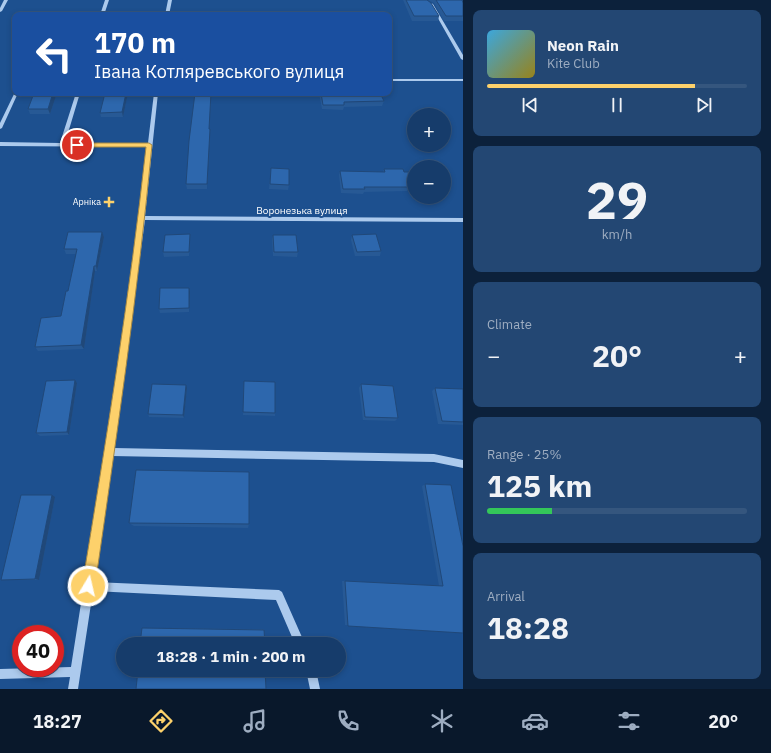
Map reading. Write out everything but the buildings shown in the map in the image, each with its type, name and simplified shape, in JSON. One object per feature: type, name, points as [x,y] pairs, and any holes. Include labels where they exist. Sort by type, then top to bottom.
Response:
[{"type":"street","points":[[0,11],[6,0]]},
{"type":"street","points":[[103,12],[107,0]]},
{"type":"street","points":[[168,12],[170,0]]},
{"type":"street","points":[[422,0],[432,5],[463,59]]},
{"type":"street","points":[[392,80],[463,80]]},
{"type":"street","points":[[0,128],[15,96]]},
{"type":"street","points":[[62,144],[77,96]]},
{"type":"street","points":[[73,689],[110,452],[142,218],[156,96]]},
{"type":"street","points":[[0,144],[149,145]]},
{"type":"street","name":"Воронезька вулиця","points":[[142,218],[463,220]]},
{"type":"street","points":[[110,452],[434,458],[463,464]]},
{"type":"street","points":[[88,586],[278,595],[297,637]]},
{"type":"street","points":[[0,674],[75,672]]},
{"type":"street","points":[[312,677],[315,689]]},
{"type":"place","name":"Арніка","points":[[109,202]]},
{"type":"route","points":[[77,145],[149,145],[142,218],[110,452],[88,586]]}]
